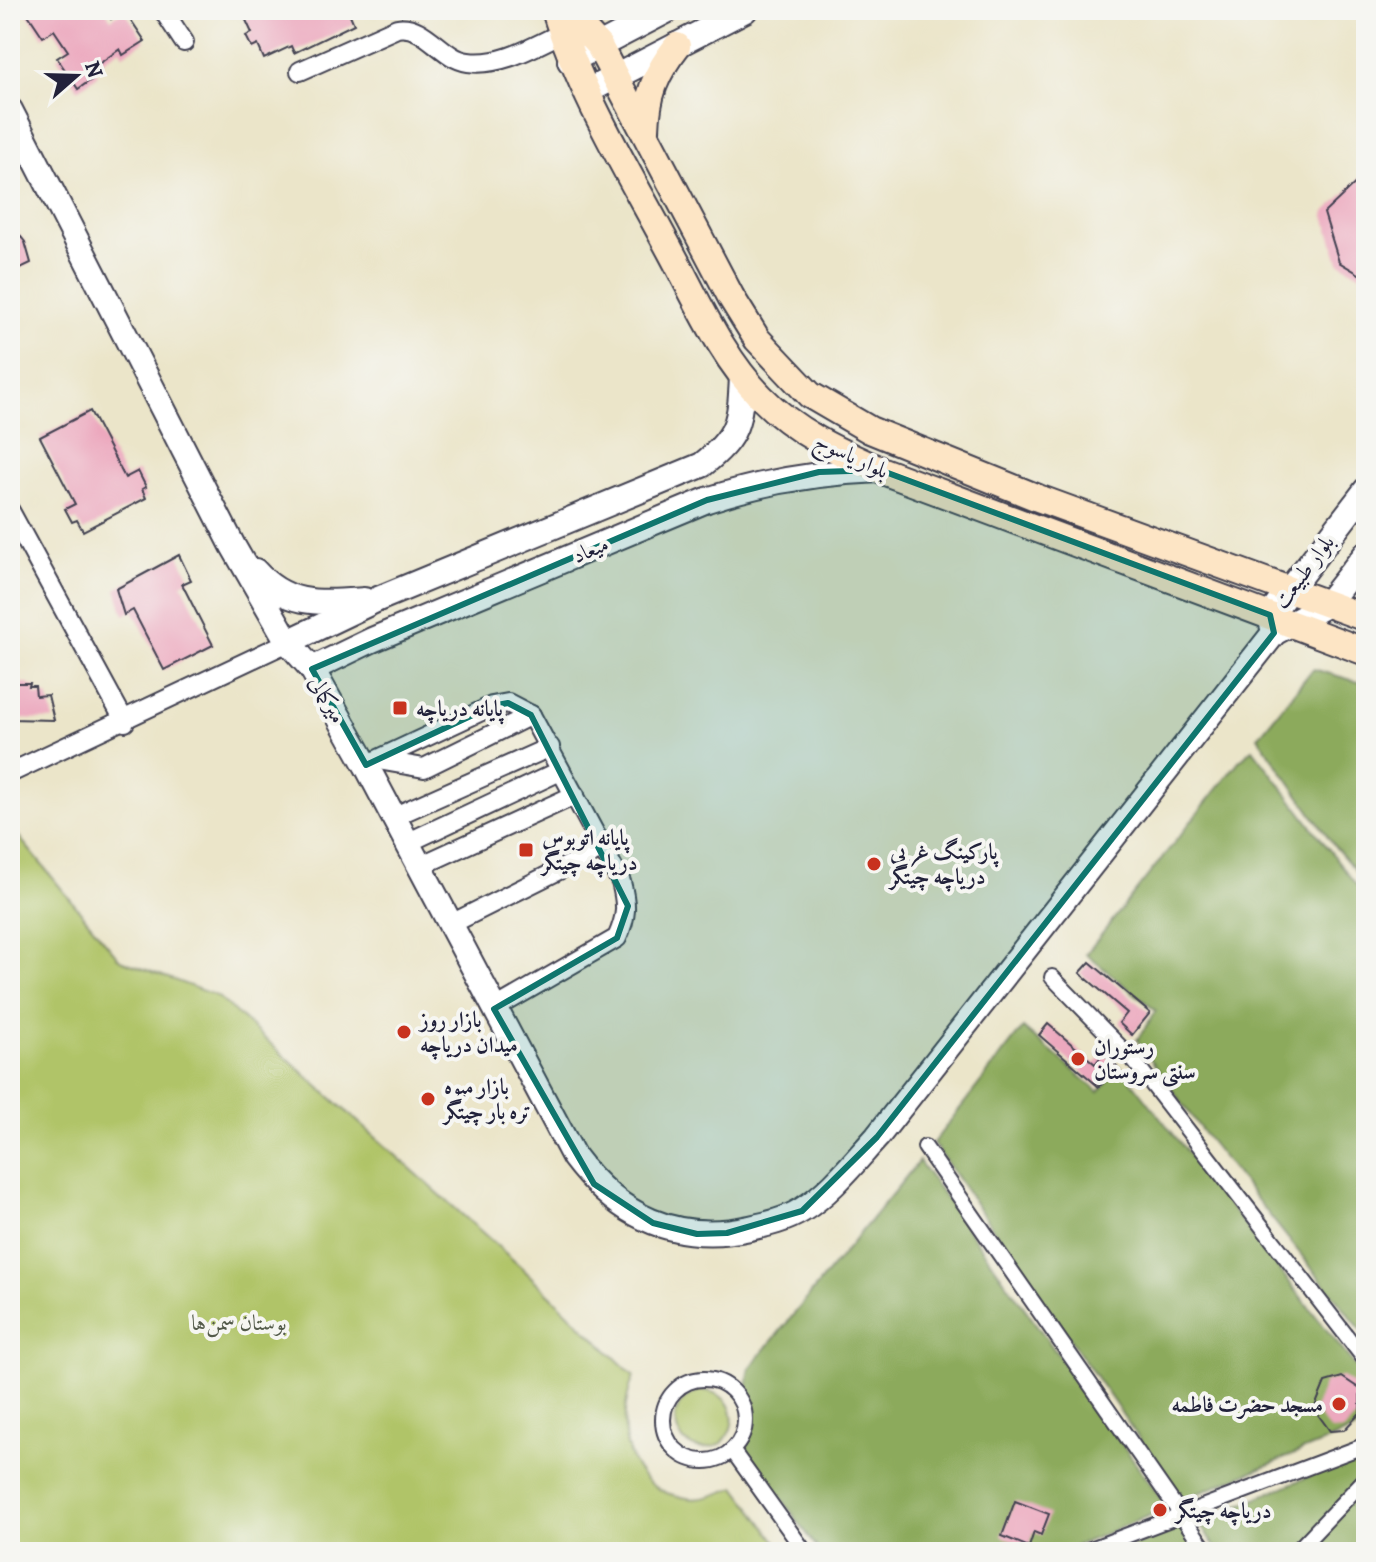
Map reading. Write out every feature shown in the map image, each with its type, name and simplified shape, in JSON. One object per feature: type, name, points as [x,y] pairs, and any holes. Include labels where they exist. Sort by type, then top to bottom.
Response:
[{"type":"main road","name":"بلوار یاسوج","points":[[565,20],[599,46],[744,318],[783,370],[810,395],[870,430],[1038,498],[1366,618]]},
{"type":"main road","name":"بلوار یاسوج","points":[[565,20],[570,61],[742,376],[790,423],[829,447],[880,470],[1279,624],[1366,652]]},
{"type":"main road","points":[[646,130],[647,99],[652,83],[677,46]]},
{"type":"street","points":[[163,10],[184,42]]},
{"type":"street","points":[[570,61],[668,10]]},
{"type":"street","points":[[586,92],[745,10]]},
{"type":"street","points":[[300,71],[406,26],[464,62],[487,63],[513,55],[565,20]]},
{"type":"street","name":"میرکمالی","points":[[10,110],[233,546],[288,642],[312,669],[372,762],[393,817],[574,1157],[594,1184],[653,1223],[697,1234],[727,1233],[776,1222],[802,1211],[831,1187],[877,1137],[1279,624]]},
{"type":"street","name":"میعاد","points":[[288,642],[378,599],[702,465],[733,436],[741,416],[742,376]]},
{"type":"street","name":"میعاد","points":[[312,669],[372,640],[707,500],[792,477],[880,470]]},
{"type":"street","name":"بلوار طبیعت","points":[[1279,624],[1286,591],[1366,490]]},
{"type":"street","points":[[10,511],[125,722]]},
{"type":"street","points":[[233,546],[270,588],[286,598],[327,602],[378,599]]},
{"type":"street","name":"بلوار طبیعت","points":[[1279,624],[1326,605],[1366,554]]},
{"type":"street","points":[[372,640],[358,622],[361,612],[378,599]]},
{"type":"street","points":[[10,773],[125,722],[288,642]]},
{"type":"street","points":[[372,762],[492,706],[508,703],[531,715],[621,882],[628,906],[617,938],[494,1009]]},
{"type":"street","points":[[372,762],[424,768],[531,715]]},
{"type":"street","points":[[393,817],[550,747]]},
{"type":"street","points":[[407,843],[560,771]]},
{"type":"street","points":[[420,866],[575,795]]},
{"type":"street","points":[[449,925],[601,849]]},
{"type":"street","points":[[1052,977],[1134,1061],[1366,1361]]},
{"type":"street","points":[[925,1147],[1207,1552]]},
{"type":"street","points":[[703,1378],[732,1389],[745,1413],[745,1426],[732,1450],[721,1458],[695,1460],[672,1446],[663,1422],[664,1409],[679,1387],[703,1378]]},
{"type":"street","points":[[1083,1552],[1366,1445]]},
{"type":"street","points":[[732,1450],[805,1552]]},
{"type":"street","points":[[1296,1552],[1366,1478]]},
{"type":"highlighted area","points":[[880,470],[1270,615],[1274,633],[877,1137],[802,1211],[727,1233],[697,1234],[653,1223],[594,1184],[494,1009],[617,938],[628,906],[531,715],[508,703],[492,706],[366,765],[312,669],[707,500],[819,472]]},
{"type":"green space","points":[[1313,669],[1366,684],[1366,883],[1336,848],[1258,737]]},
{"type":"green space","points":[[1253,749],[1366,898],[1366,1336],[1202,1131],[1137,1040],[1156,1011],[1086,954],[1239,761]]},
{"type":"green space","name":"بوستان سمن‌ها","points":[[10,826],[120,960],[217,996],[521,1267],[634,1376],[628,1395],[625,1434],[637,1469],[649,1482],[666,1492],[693,1499],[736,1487],[784,1552],[10,1552]]},
{"type":"green space","points":[[1023,1028],[1099,1092],[1120,1066],[1366,1380],[1366,1425],[1182,1500],[933,1143]]},
{"type":"green space","points":[[919,1161],[1168,1508],[1061,1552],[820,1552],[746,1449],[751,1425],[750,1368]]},
{"type":"green space","points":[[701,1390],[720,1396],[731,1409],[732,1417],[732,1425],[722,1443],[707,1448],[694,1447],[684,1441],[675,1420],[678,1408],[686,1398]]},
{"type":"green space","points":[[1366,1453],[1366,1552],[1219,1552],[1198,1522]]},
{"type":"green space","points":[[1182,1525],[1200,1552],[1121,1552]]},
{"type":"building","points":[[25,10],[105,10],[111,19],[124,10],[145,41],[123,55],[120,49],[93,68],[98,75],[78,89],[57,58],[68,51],[54,30],[43,37]]},
{"type":"building","points":[[263,10],[348,10],[354,24],[294,53],[291,46],[264,59],[258,45],[252,48],[246,36],[252,33],[245,18]]},
{"type":"building","points":[[1366,173],[1366,278],[1339,262],[1324,213]]},
{"type":"building","points":[[10,223],[25,242],[31,263],[10,273]]},
{"type":"building","points":[[90,411],[125,478],[138,471],[146,487],[142,489],[146,498],[83,531],[77,520],[72,522],[65,509],[75,504],[40,437]]},
{"type":"building","points":[[179,555],[191,580],[182,584],[213,645],[164,670],[133,610],[124,615],[116,589]]},
{"type":"building","points":[[10,683],[30,683],[29,686],[35,686],[36,696],[48,695],[54,720],[10,719]]},
{"type":"building","points":[[1090,962],[1150,1013],[1132,1035],[1119,1023],[1127,1013],[1080,973]]},
{"type":"building","name":"رستوران سنتی سروستان","points":[[1048,1024],[1095,1064],[1103,1054],[1117,1066],[1099,1087],[1039,1035]]},
{"type":"building","name":"مسجد حضرت فاطمه","points":[[1342,1377],[1360,1389],[1360,1413],[1344,1430],[1330,1431],[1314,1409],[1325,1382]]},
{"type":"building","points":[[1015,1501],[1049,1514],[1041,1535],[1034,1532],[1029,1547],[1002,1536]]},
{"type":"place","name":"پایانه دریاچه","points":[[400,708]]},
{"type":"place","name":"پایانه اتوبوس دریاچه چیتگر","points":[[526,850]]},
{"type":"place","name":"پارکینگ غربی دریاچه چیتگر","points":[[874,864]]},
{"type":"place","name":"بازار روز میدان دریاچه","points":[[404,1032]]},
{"type":"place","name":"رستوران سنتی سروستان","points":[[1078,1059]]},
{"type":"place","name":"بازار میوه تره بار چیتگر","points":[[428,1099]]},
{"type":"place","name":"مسجد حضرت فاطمه","points":[[1339,1404]]},
{"type":"place","name":"دریاچه چیتگر","points":[[1160,1510]]}]
